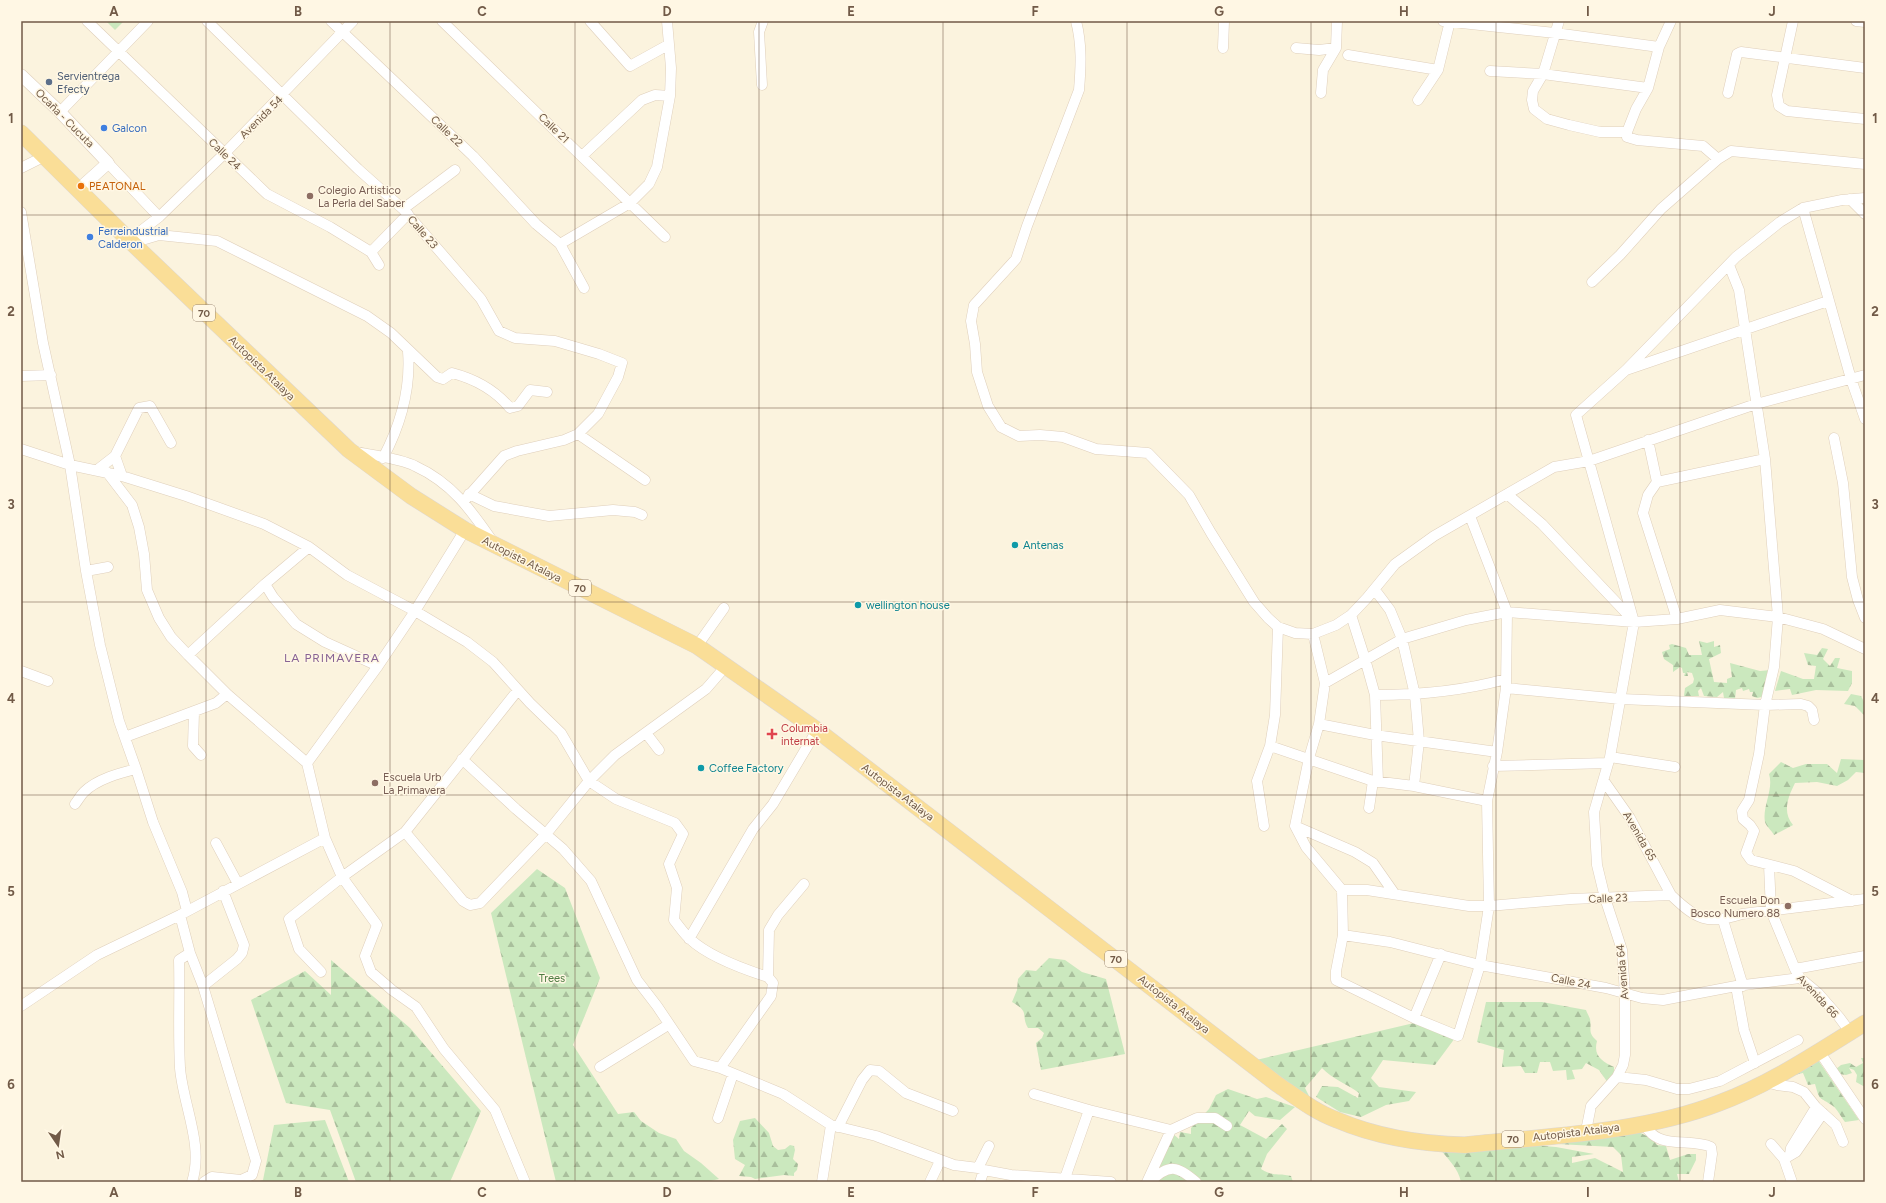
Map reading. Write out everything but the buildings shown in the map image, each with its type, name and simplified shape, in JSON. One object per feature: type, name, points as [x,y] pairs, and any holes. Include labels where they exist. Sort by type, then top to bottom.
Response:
[{"type":"main road","name":"Autopista Atalaya","points":[[21,133],[131,242],[349,450],[411,496],[465,530],[697,646],[817,730],[1277,1084],[1306,1104],[1330,1117],[1389,1137],[1439,1144],[1465,1145],[1644,1124],[1718,1104],[1766,1082],[1865,1023]]},
{"type":"street","name":"Calle 24","points":[[87,21],[266,194],[330,227],[371,252],[379,265]]},
{"type":"street","points":[[60,112],[148,21]]},
{"type":"street","name":"Calle 23","points":[[207,21],[358,169],[405,211],[481,299],[499,331],[515,338],[555,341],[599,354],[622,363],[618,377],[602,408],[590,423],[578,434]]},
{"type":"street","name":"Calle 22","points":[[331,21],[473,156],[536,224],[560,244]]},
{"type":"street","name":"Avenida 54","points":[[131,242],[224,154],[353,21]]},
{"type":"street","name":"Calle 21","points":[[442,21],[665,237]]},
{"type":"street","points":[[590,21],[630,66],[668,45]]},
{"type":"street","points":[[584,288],[560,244],[630,203],[649,184],[657,166],[670,96],[671,68],[667,21]]},
{"type":"street","points":[[762,85],[759,32],[763,21]]},
{"type":"street","points":[[1076,21],[1079,31],[1081,67],[1078,90],[1016,259],[974,305],[971,321],[975,344],[977,372],[988,406],[1001,427],[1019,436],[1040,435],[1063,437],[1096,449],[1148,453],[1189,495],[1254,602],[1278,626],[1295,633],[1313,634],[1336,625],[1351,615],[1375,590],[1395,564],[1434,536],[1470,516],[1490,502],[1554,467],[1589,461],[1756,404],[1865,375]]},
{"type":"street","points":[[1223,48],[1224,21]]},
{"type":"street","points":[[1321,93],[1323,70],[1336,48],[1337,21]]},
{"type":"street","points":[[1418,100],[1438,70],[1448,21],[1659,47]]},
{"type":"street","points":[[1559,21],[1543,74],[1533,91],[1532,100],[1534,109],[1547,119],[1600,132],[1627,132]]},
{"type":"street","points":[[1671,21],[1659,47],[1648,88],[1636,109],[1627,132],[1627,137],[1637,140],[1703,146],[1718,159]]},
{"type":"street","points":[[1793,21],[1777,95],[1779,106],[1787,111],[1865,120]]},
{"type":"street","points":[[1856,21],[1865,22]]},
{"type":"street","points":[[1296,48],[1319,50],[1336,48]]},
{"type":"street","points":[[1728,93],[1736,54],[1741,52],[1865,68]]},
{"type":"street","points":[[1348,55],[1438,70]]},
{"type":"street","points":[[1490,71],[1543,74],[1648,88]]},
{"type":"street","name":"Ocaña - Cucuta","points":[[21,74],[60,112],[159,217]]},
{"type":"street","points":[[582,156],[642,100],[655,95],[670,96]]},
{"type":"street","points":[[1592,282],[1620,255],[1661,209],[1718,159],[1731,151],[1865,164]]},
{"type":"street","points":[[21,168],[44,156]]},
{"type":"street","points":[[79,189],[108,163]]},
{"type":"street","points":[[371,252],[405,211],[455,170]]},
{"type":"street","points":[[1634,622],[1576,415],[1626,370],[1736,257],[1780,222],[1803,208],[1850,199],[1865,198]]},
{"type":"street","points":[[1850,199],[1865,214]]},
{"type":"street","points":[[1803,208],[1828,301],[1851,379],[1865,419]]},
{"type":"street","points":[[21,212],[36,306],[70,465],[86,570],[100,645],[125,737],[152,822],[182,892],[190,953],[204,986],[256,1161],[252,1175],[242,1180],[212,1177],[204,1182]]},
{"type":"street","points":[[131,242],[159,235],[217,241],[367,316],[391,333],[408,351],[438,377],[443,379],[452,373],[460,375],[492,390],[510,408],[518,406],[530,390],[547,392]]},
{"type":"street","points":[[1729,265],[1739,290],[1765,459],[1778,616],[1774,667],[1765,705],[1755,774],[1749,800],[1742,811],[1743,819],[1754,831],[1746,853],[1751,860],[1794,871],[1852,901]]},
{"type":"street","points":[[1626,370],[1828,301]]},
{"type":"street","points":[[383,458],[394,438],[402,415],[408,388],[410,368],[408,351]]},
{"type":"street","points":[[21,376],[51,375]]},
{"type":"street","points":[[101,470],[115,456],[139,408],[144,406],[150,406],[171,443]]},
{"type":"street","points":[[467,497],[504,456],[517,451],[564,440],[578,434],[645,480]]},
{"type":"street","points":[[1834,438],[1843,482],[1852,577],[1858,600],[1865,618]]},
{"type":"street","points":[[1648,440],[1657,482]]},
{"type":"street","points":[[21,449],[70,465],[101,470],[122,476],[186,496],[264,524],[309,547],[346,574],[415,611],[467,642],[493,662],[518,690],[561,733],[589,781],[616,798],[675,823],[681,829],[683,834],[670,864],[677,888],[674,920],[689,939],[711,953],[742,968],[768,976]]},
{"type":"street","points":[[349,450],[414,465],[467,497],[494,506],[548,516],[613,510],[635,512],[642,515]]},
{"type":"street","points":[[115,456],[122,476]]},
{"type":"street","points":[[1677,619],[1643,513],[1648,494],[1657,482],[1765,459]]},
{"type":"street","points":[[101,470],[132,506],[139,527],[144,554],[147,590],[159,618],[171,637],[227,694],[307,763],[324,838],[342,877],[377,925],[365,956],[371,972],[392,990],[416,1007],[444,1049],[494,1110],[525,1182]]},
{"type":"street","points":[[1507,494],[1542,524],[1634,622]]},
{"type":"street","points":[[467,497],[497,547]]},
{"type":"street","points":[[1313,634],[1325,683],[1319,724],[1309,758],[1295,826],[1306,847],[1342,890],[1343,935],[1336,971],[1336,980],[1414,1018],[1458,1036],[1480,965],[1489,906],[1487,801],[1497,752],[1506,684],[1507,612],[1470,516]]},
{"type":"street","points":[[307,763],[378,666],[415,611],[465,530]]},
{"type":"street","points":[[188,655],[265,584],[309,547]]},
{"type":"street","points":[[86,570],[108,567]]},
{"type":"street","points":[[265,584],[273,597],[296,624],[325,642],[378,666]]},
{"type":"street","points":[[1375,590],[1390,610],[1402,639],[1415,695],[1420,741],[1414,786]]},
{"type":"street","points":[[697,646],[724,608]]},
{"type":"street","points":[[1325,683],[1402,639],[1466,620],[1507,612],[1634,622],[1677,619],[1720,610],[1778,616],[1823,629],[1865,649]]},
{"type":"street","points":[[1351,615],[1375,695],[1375,782],[1369,808]]},
{"type":"street","name":"Avenida 64","points":[[1586,1131],[1591,1106],[1618,1077],[1625,1055],[1625,993],[1622,950],[1604,898],[1597,865],[1594,812],[1609,760],[1634,622]]},
{"type":"street","points":[[1264,826],[1257,781],[1270,746],[1275,715],[1278,626]]},
{"type":"street","points":[[405,832],[458,896],[470,904],[480,903],[546,834],[589,781],[615,755],[706,689],[726,666]]},
{"type":"street","points":[[21,671],[48,682]]},
{"type":"street","points":[[1375,695],[1415,695],[1506,684],[1621,700],[1765,705],[1801,704],[1808,706],[1812,710],[1814,720]]},
{"type":"street","points":[[321,972],[299,949],[289,919],[342,877],[405,832],[518,690]]},
{"type":"street","points":[[125,737],[216,703],[227,694]]},
{"type":"street","points":[[194,712],[193,746],[201,755]]},
{"type":"street","points":[[1319,724],[1375,735],[1497,752]]},
{"type":"street","points":[[689,939],[753,829],[773,804],[817,730]]},
{"type":"street","points":[[646,733],[659,750]]},
{"type":"street","points":[[1270,746],[1309,758],[1375,782],[1414,786],[1487,801]]},
{"type":"street","points":[[462,759],[572,858],[591,881],[637,980],[657,1006],[668,1025],[694,1062],[720,1068],[783,1094],[835,1126],[876,1136],[940,1161],[954,1165],[981,1169],[1012,1178],[1111,1182]]},
{"type":"street","points":[[1493,766],[1609,760],[1675,767]]},
{"type":"street","points":[[75,804],[84,791],[95,784],[119,773],[136,769]]},
{"type":"street","name":"Avenida 65","points":[[1604,781],[1630,818],[1671,895]]},
{"type":"street","points":[[1295,826],[1355,852],[1373,863],[1394,893]]},
{"type":"street","points":[[21,1006],[97,955],[184,913],[324,838]]},
{"type":"street","points":[[216,843],[238,884]]},
{"type":"street","name":"Avenida 66","points":[[1769,865],[1771,912],[1797,973],[1818,993],[1850,1032]]},
{"type":"street","points":[[720,1068],[772,996],[773,983],[768,976],[769,930],[778,915],[804,884]]},
{"type":"street","name":"Calle 23","points":[[1342,890],[1367,890],[1394,893],[1469,906],[1671,895]]},
{"type":"street","points":[[204,986],[242,954],[244,944],[223,891]]},
{"type":"street","points":[[1671,895],[1689,912],[1702,918],[1723,920],[1742,914],[1771,912],[1865,899]]},
{"type":"street","points":[[1723,920],[1739,986],[1744,1030],[1755,1063]]},
{"type":"street","name":"Calle 24","points":[[1343,935],[1390,942],[1480,965],[1549,977],[1642,998],[1663,1000],[1739,986],[1865,956]]},
{"type":"street","points":[[190,953],[179,960],[180,1069],[194,1139],[196,1169],[192,1182]]},
{"type":"street","points":[[1414,1018],[1441,954]]},
{"type":"street","points":[[600,1067],[668,1025]]},
{"type":"street","points":[[1618,1077],[1646,1080],[1677,1089],[1688,1089],[1720,1081],[1798,1040]]},
{"type":"street","points":[[1819,1050],[1864,1116]]},
{"type":"street","points":[[822,1182],[835,1126],[862,1080],[870,1070],[879,1071],[906,1092],[927,1102],[953,1111]]},
{"type":"street","points":[[718,1118],[733,1074]]},
{"type":"street","points":[[1766,1082],[1793,1087],[1804,1092],[1819,1110],[1836,1125],[1843,1142]]},
{"type":"street","points":[[1034,1094],[1089,1110],[1171,1130],[1196,1118],[1215,1118],[1227,1126]]},
{"type":"street","points":[[1068,1180],[1089,1110]]},
{"type":"street","points":[[1792,1182],[1787,1157],[1791,1148],[1819,1110]]},
{"type":"street","points":[[1644,1124],[1653,1135],[1668,1140],[1705,1144],[1710,1147],[1712,1154],[1708,1182]]},
{"type":"street","points":[[1149,1182],[1171,1130]]},
{"type":"street","points":[[1771,1144],[1787,1157]]},
{"type":"street","points":[[980,1182],[981,1169],[989,1146]]},
{"type":"street","points":[[930,1182],[940,1161]]},
{"type":"street","points":[[1149,1182],[1166,1170],[1176,1169],[1183,1171],[1196,1182]]},
{"type":"green space","points":[[106,21],[124,21],[115,30]]},
{"type":"green space","points":[[1699,641],[1707,643],[1714,641],[1714,647],[1720,645],[1721,653],[1709,659],[1714,682],[1727,683],[1727,679],[1732,677],[1730,663],[1760,671],[1771,670],[1766,696],[1757,698],[1752,696],[1753,692],[1750,692],[1749,689],[1743,691],[1742,688],[1736,690],[1735,699],[1724,698],[1723,692],[1717,697],[1704,696],[1701,688],[1698,691],[1699,696],[1684,696],[1685,688],[1693,683],[1694,679],[1692,673],[1687,672],[1688,676],[1684,676],[1685,673],[1683,673],[1682,668],[1680,667],[1673,672],[1673,665],[1664,659],[1662,652],[1670,649],[1669,645],[1672,644],[1686,648],[1689,655],[1702,655]]},
{"type":"green space","points":[[1822,648],[1828,649],[1823,659],[1830,666],[1835,658],[1840,658],[1837,668],[1852,671],[1852,683],[1848,691],[1816,690],[1792,695],[1790,689],[1775,691],[1781,671],[1803,679],[1814,679],[1816,666],[1808,665],[1804,653],[1817,655]]},
{"type":"green space","points":[[1851,694],[1861,696],[1865,704],[1865,716],[1855,706],[1844,704]]},
{"type":"green space","points":[[1841,759],[1865,760],[1865,773],[1856,772],[1848,780],[1837,786],[1817,782],[1795,783],[1787,804],[1788,815],[1793,825],[1774,835],[1765,822],[1765,810],[1770,786],[1769,774],[1781,762],[1793,768],[1806,764],[1827,764],[1837,773]]},
{"type":"green space","name":"Trees","points":[[537,869],[565,888],[600,978],[573,1045],[618,1114],[634,1112],[641,1121],[659,1133],[676,1139],[684,1151],[701,1163],[719,1179],[706,1182],[556,1182],[491,913]]},
{"type":"green space","points":[[1049,958],[1065,960],[1082,972],[1106,979],[1125,1054],[1041,1070],[1036,1043],[1042,1038],[1044,1033],[1038,1028],[1028,1028],[1023,1011],[1012,1002],[1017,990],[1018,979],[1026,970],[1036,971]]},
{"type":"green space","points":[[331,960],[410,1028],[481,1111],[450,1182],[356,1182],[330,1110],[286,1103],[251,1000],[305,971],[331,995]]},
{"type":"green space","points":[[1486,1002],[1542,1002],[1586,1010],[1590,1019],[1591,1033],[1597,1041],[1597,1054],[1602,1060],[1614,1067],[1614,1076],[1608,1083],[1599,1070],[1586,1063],[1582,1069],[1572,1070],[1575,1079],[1567,1080],[1566,1070],[1553,1071],[1550,1062],[1540,1062],[1537,1073],[1525,1073],[1521,1066],[1502,1067],[1504,1050],[1477,1042]]},
{"type":"green space","points":[[1414,1023],[1455,1038],[1435,1065],[1383,1060],[1371,1078],[1379,1087],[1416,1092],[1409,1101],[1386,1105],[1361,1117],[1340,1112],[1316,1097],[1322,1086],[1338,1087],[1358,1098],[1359,1093],[1330,1075],[1322,1068],[1305,1088],[1313,1104],[1252,1061]]},
{"type":"green space","points":[[1861,1058],[1865,1058],[1865,1087],[1856,1082],[1857,1075],[1854,1070],[1849,1068],[1852,1073],[1846,1075],[1839,1074],[1836,1069],[1841,1065],[1850,1063],[1856,1067],[1863,1063]]},
{"type":"green space","points":[[1818,1060],[1859,1120],[1845,1122],[1834,1107],[1819,1096],[1815,1084],[1808,1085],[1803,1073],[1790,1076]]},
{"type":"green space","points":[[1228,1089],[1257,1099],[1266,1097],[1295,1107],[1280,1120],[1255,1116],[1249,1111],[1240,1125],[1266,1139],[1282,1124],[1287,1129],[1267,1154],[1261,1169],[1273,1174],[1291,1176],[1293,1182],[1153,1182],[1172,1133],[1179,1139],[1180,1132],[1191,1134],[1191,1128],[1209,1109],[1216,1095]]},
{"type":"green space","points":[[755,1118],[769,1133],[773,1146],[778,1150],[785,1149],[790,1145],[794,1146],[795,1150],[793,1159],[798,1164],[794,1176],[784,1175],[755,1179],[751,1177],[739,1176],[745,1165],[735,1159],[733,1140],[740,1121]]},
{"type":"green space","points":[[325,1120],[349,1182],[256,1182],[263,1180],[274,1125]]},
{"type":"green space","points":[[1632,1129],[1651,1138],[1657,1145],[1666,1146],[1670,1160],[1688,1154],[1696,1154],[1696,1160],[1689,1174],[1677,1174],[1679,1182],[1461,1182],[1455,1168],[1439,1148],[1518,1144],[1556,1147],[1594,1154],[1572,1157],[1572,1163],[1595,1158],[1623,1172],[1621,1155],[1613,1147],[1558,1144],[1562,1140]]},
{"type":"place","name":"Servientrega Efecty","points":[[49,82]]},
{"type":"place","name":"Galcon","points":[[104,128]]},
{"type":"place","name":"PEATONAL","points":[[81,186]]},
{"type":"place","name":"Colegio Artistico La Perla del Saber","points":[[310,196]]},
{"type":"place","name":"Ferreindustrial Calderon","points":[[90,237]]},
{"type":"place","name":"Antenas","points":[[1015,545]]},
{"type":"place","name":"wellington house","points":[[858,605]]},
{"type":"place","name":"Columbia internat","points":[[772,734]]},
{"type":"place","name":"Coffee Factory","points":[[701,768]]},
{"type":"place","name":"Escuela Urb La Primavera","points":[[375,783]]},
{"type":"place","name":"Escuela Don Bosco Numero 88","points":[[1788,906]]},
{"type":"district","name":"LA PRIMAVERA","points":[[332,658]]}]
